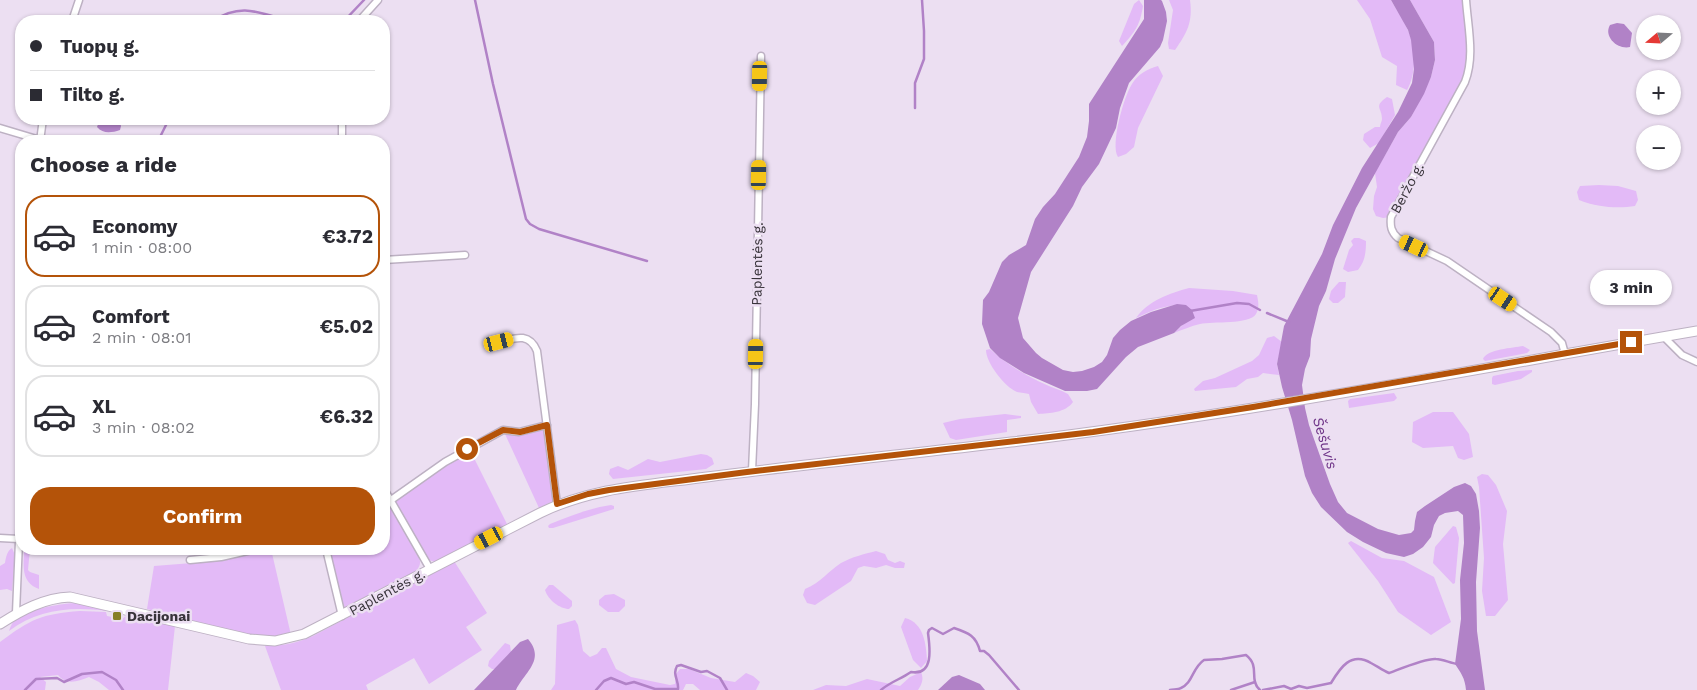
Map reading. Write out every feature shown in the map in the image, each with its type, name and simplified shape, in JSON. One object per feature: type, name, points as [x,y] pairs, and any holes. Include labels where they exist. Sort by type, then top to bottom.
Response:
[{"type":"main road","name":"Paplentės g.","points":[[0,624],[28,607],[52,599],[70,598],[248,639],[275,641],[304,634],[557,504],[588,494],[752,472],[1093,432],[1253,407],[1697,331]]},
{"type":"street","points":[[74,15],[79,0]]},
{"type":"street","points":[[364,15],[378,0]]},
{"type":"street","name":"Beržo g.","points":[[1466,0],[1471,53],[1470,70],[1391,217],[1390,226],[1393,234],[1398,238],[1447,261],[1551,332],[1562,343],[1565,354]]},
{"type":"street","name":"Paplentės g.","points":[[752,472],[755,404],[761,56]]},
{"type":"street","points":[[0,128],[22,135]]},
{"type":"street","points":[[390,260],[465,255]]},
{"type":"street","points":[[1664,336],[1682,355],[1697,362]]},
{"type":"street","points":[[499,342],[517,337],[529,339],[537,351],[557,504]]},
{"type":"street","points":[[430,569],[390,502],[445,462],[503,430],[520,432],[547,425]]},
{"type":"street","points":[[0,538],[15,539]]},
{"type":"street","points":[[16,613],[18,555]]},
{"type":"street","points":[[190,560],[230,555]]},
{"type":"street","points":[[327,555],[342,616]]},
{"type":"shaded area","points":[[1139,0],[1143,6],[1140,18],[1134,32],[1122,46],[1119,41],[1134,4]]},
{"type":"shaded area","points":[[1144,0],[1162,1],[1167,21],[1163,40],[1160,47],[1129,83],[1120,108],[1116,128],[1099,164],[1082,187],[1073,206],[1031,272],[1018,318],[1023,338],[1036,353],[1063,370],[1073,372],[1094,367],[1102,362],[1107,355],[1113,338],[1120,330],[1131,321],[1151,312],[1177,304],[1186,305],[1192,310],[1195,318],[1181,326],[1174,333],[1138,347],[1126,357],[1097,389],[1065,391],[1024,373],[1000,358],[990,348],[982,324],[983,300],[989,292],[1002,262],[1009,255],[1026,245],[1035,219],[1055,194],[1079,157],[1087,137],[1089,104],[1144,19]]},
{"type":"shaded area","points":[[1169,0],[1190,0],[1191,8],[1188,27],[1175,50],[1169,49],[1168,43],[1173,10]]},
{"type":"shaded area","points":[[1357,0],[1391,0],[1404,21],[1414,51],[1414,68],[1407,90],[1396,85],[1397,66],[1382,57],[1370,19]]},
{"type":"shaded area","points":[[1391,0],[1410,0],[1434,42],[1435,60],[1424,94],[1411,117],[1398,132],[1356,208],[1335,259],[1326,291],[1319,306],[1311,339],[1310,356],[1302,385],[1305,408],[1309,425],[1338,502],[1347,513],[1378,529],[1399,535],[1411,533],[1414,530],[1417,512],[1454,487],[1465,483],[1471,486],[1476,494],[1479,511],[1480,528],[1476,582],[1477,631],[1485,690],[1466,690],[1464,679],[1455,664],[1461,619],[1460,580],[1464,543],[1463,515],[1458,511],[1439,516],[1431,537],[1423,547],[1413,554],[1404,557],[1386,553],[1347,532],[1321,507],[1312,493],[1305,476],[1277,364],[1284,326],[1322,254],[1333,225],[1362,168],[1398,112],[1412,83],[1414,69],[1411,40],[1408,30]]},
{"type":"shaded area","points":[[1410,0],[1466,0],[1470,70],[1391,217],[1383,218],[1376,216],[1373,209],[1377,187],[1375,173],[1398,132],[1411,117],[1431,77],[1435,60],[1434,42]]},
{"type":"shaded area","points":[[1624,24],[1632,33],[1630,47],[1621,47],[1610,38],[1608,30],[1610,25]]},
{"type":"shaded area","points":[[1158,66],[1163,76],[1138,128],[1134,147],[1126,154],[1118,157],[1116,151],[1117,132],[1122,109],[1129,90],[1134,80],[1140,75]]},
{"type":"shaded area","points":[[1387,97],[1392,99],[1395,115],[1379,143],[1370,148],[1363,140],[1364,134],[1375,127],[1380,127],[1382,115],[1379,105]]},
{"type":"shaded area","points":[[98,125],[121,126],[120,130],[110,132],[102,131],[97,127]]},
{"type":"shaded area","points":[[1580,186],[1618,186],[1636,191],[1638,200],[1635,206],[1607,207],[1579,200],[1577,192]]},
{"type":"shaded area","points":[[1354,238],[1366,241],[1364,260],[1358,270],[1348,272],[1343,269],[1349,250],[1353,245],[1351,241]]},
{"type":"shaded area","points":[[1339,282],[1346,282],[1345,297],[1338,303],[1333,303],[1329,299],[1331,291]]},
{"type":"shaded area","points":[[1189,288],[1233,291],[1257,295],[1256,314],[1246,320],[1200,324],[1174,333],[1187,321],[1186,306],[1180,305],[1154,310],[1136,318],[1153,302]]},
{"type":"shaded area","points":[[1274,336],[1282,342],[1277,364],[1279,375],[1263,373],[1258,377],[1247,379],[1236,387],[1195,391],[1194,389],[1203,381],[1215,378],[1252,361],[1259,355],[1267,338]]},
{"type":"shaded area","points":[[1523,346],[1530,350],[1527,353],[1485,361],[1483,359],[1495,351]]},
{"type":"shaded area","points":[[990,349],[1024,374],[1068,394],[1073,402],[1062,410],[1038,414],[1029,394],[1012,389],[997,374],[987,355],[986,350]]},
{"type":"shaded area","points":[[1532,370],[1532,372],[1521,379],[1492,384],[1493,376]]},
{"type":"shaded area","points":[[1394,393],[1397,398],[1394,401],[1349,408],[1348,401],[1350,399]]},
{"type":"shaded area","points":[[1433,412],[1453,412],[1469,434],[1473,457],[1464,460],[1458,458],[1453,446],[1423,448],[1412,442],[1413,422]]},
{"type":"shaded area","points":[[1005,414],[1021,416],[1021,418],[1007,420],[1007,432],[956,440],[950,438],[943,423],[960,419]]},
{"type":"shaded area","points":[[545,428],[555,500],[539,508],[505,434]]},
{"type":"shaded area","points":[[470,450],[507,524],[435,562],[429,560],[395,502]]},
{"type":"shaded area","points":[[701,454],[712,458],[714,464],[706,469],[613,479],[609,474],[610,469],[618,466],[628,470],[648,459],[660,462]]},
{"type":"shaded area","points":[[1482,474],[1488,475],[1496,485],[1507,511],[1503,544],[1508,600],[1495,616],[1486,616],[1482,591],[1484,558],[1477,477]]},
{"type":"shaded area","points":[[614,506],[614,509],[553,528],[548,526],[595,508]]},
{"type":"shaded area","points":[[390,508],[418,555],[420,565],[416,571],[338,614],[325,555],[390,555]]},
{"type":"shaded area","points":[[1453,526],[1456,527],[1459,538],[1455,583],[1453,584],[1433,563],[1435,547]]},
{"type":"shaded area","points":[[1351,541],[1382,558],[1404,561],[1434,577],[1451,622],[1431,635],[1398,612],[1378,581],[1348,543]]},
{"type":"shaded area","points":[[12,548],[15,555],[12,591],[7,589],[0,590],[0,566],[5,563],[6,556]]},
{"type":"shaded area","points":[[876,551],[885,554],[888,560],[895,563],[900,561],[905,563],[904,568],[886,565],[876,568],[864,566],[858,568],[851,581],[815,605],[807,603],[803,595],[805,589],[816,583],[841,563]]},
{"type":"shaded area","points":[[24,555],[29,555],[28,570],[39,575],[39,589],[29,582],[24,572]]},
{"type":"shaded area","points":[[241,555],[272,555],[291,635],[255,636],[218,630],[147,609],[154,566],[205,562]]},
{"type":"shaded area","points":[[454,561],[487,613],[466,627],[482,650],[429,684],[414,658],[366,685],[368,690],[281,690],[265,646],[290,644],[313,636]]},
{"type":"shaded area","points":[[549,585],[553,585],[572,601],[572,606],[569,609],[558,606],[549,597],[545,590]]},
{"type":"shaded area","points":[[614,594],[625,600],[625,606],[619,612],[608,612],[599,605],[599,600],[605,595]]},
{"type":"shaded area","points":[[75,603],[99,607],[106,611],[80,609],[55,611],[31,618],[9,631],[14,621],[26,613],[52,606]]},
{"type":"shaded area","points":[[80,611],[106,612],[107,616],[122,619],[126,616],[175,626],[168,690],[109,690],[89,677],[69,682],[58,675],[40,677],[46,682],[45,690],[0,690],[0,642],[37,619],[55,614]]},
{"type":"shaded area","points":[[905,618],[916,624],[923,635],[927,661],[921,668],[913,660],[901,627]]},
{"type":"shaded area","points":[[575,620],[578,625],[583,651],[590,657],[597,654],[602,648],[606,648],[616,669],[631,677],[670,685],[675,684],[676,674],[680,669],[689,669],[711,678],[735,682],[746,673],[760,682],[756,690],[700,690],[693,684],[686,684],[683,690],[551,690],[555,684],[557,625]]},
{"type":"shaded area","points":[[528,639],[535,653],[534,660],[516,690],[474,690],[520,642]]},
{"type":"shaded area","points":[[505,643],[510,645],[511,652],[495,669],[492,669],[488,666],[489,661]]},
{"type":"shaded area","points":[[921,672],[922,681],[918,690],[813,690],[826,685],[846,686],[867,679],[900,686],[910,677]]},
{"type":"shaded area","points":[[959,675],[980,684],[985,690],[938,690],[952,677]]},
{"type":"waterway","points":[[350,15],[364,0]]},
{"type":"waterway","points":[[475,0],[493,84],[526,219],[530,224],[539,229],[647,261]]},
{"type":"waterway","points":[[915,108],[915,83],[924,59],[922,0]]},
{"type":"waterway","points":[[223,15],[242,11],[260,12],[270,15]]},
{"type":"waterway","points":[[161,135],[166,125]]},
{"type":"waterway","points":[[1190,311],[1237,303],[1249,304],[1260,310]]},
{"type":"waterway","points":[[1267,313],[1289,322]]},
{"type":"waterway","points":[[881,690],[911,672],[924,670],[929,660],[928,633],[932,628],[943,634],[954,628],[974,638],[980,651],[984,651],[989,655],[1019,690]]},
{"type":"waterway","points":[[1170,690],[1185,686],[1197,667],[1204,660],[1246,655],[1253,664],[1255,682],[1260,690]]},
{"type":"waterway","points":[[1263,690],[1284,686],[1291,689],[1299,686],[1307,688],[1331,683],[1342,667],[1352,660],[1358,659],[1371,663],[1389,673],[1432,659],[1457,664]]},
{"type":"waterway","points":[[596,690],[604,681],[611,678],[626,684],[634,682],[655,689],[678,689],[675,672],[677,666],[681,665],[701,672],[707,671],[720,678],[727,690]]},
{"type":"waterway","points":[[25,690],[36,679],[57,678],[64,682],[82,674],[102,672],[116,680],[123,690]]},
{"type":"waterway","points":[[1231,690],[1255,682]]},
{"type":"place","name":"Dacijonai","points":[[117,616]]},
{"type":"route","points":[[467,449],[503,430],[520,432],[547,425],[557,504],[588,494],[609,490],[888,455],[1076,434],[1202,415],[1631,342]]},
{"type":"water label","name":"Šešuvis","points":[[1325,443]]}]
